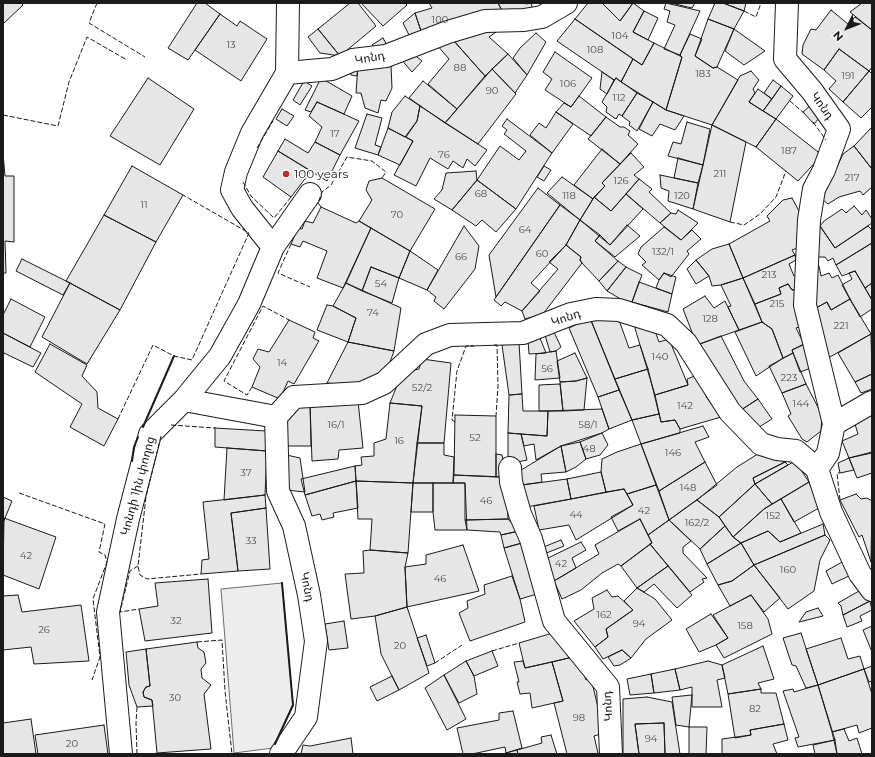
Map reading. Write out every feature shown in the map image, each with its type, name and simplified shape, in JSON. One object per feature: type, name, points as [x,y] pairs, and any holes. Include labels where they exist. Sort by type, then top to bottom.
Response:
[{"type":"street","points":[[273,248],[242,208],[232,190],[236,172],[252,133],[286,73],[288,3]]},
{"type":"street","name":"Կոնդ","points":[[286,73],[332,69],[353,60],[386,56],[448,32],[485,21],[524,20],[542,17],[566,3]]},
{"type":"street","name":"Կոնդ","points":[[281,754],[306,717],[316,641],[310,595],[294,526],[278,491],[276,417],[294,397],[362,393],[384,383],[426,344],[450,335],[499,335],[523,333],[571,314],[596,309],[619,310],[667,325],[686,344],[730,412],[761,444],[778,449],[796,451],[817,469],[828,453],[834,424],[805,305],[809,220],[814,189],[824,170],[839,129],[812,91],[785,59],[787,3]]},
{"type":"street","name":"Կոնդի 1ին փողոց","points":[[121,754],[108,612],[128,519],[150,434],[184,400],[220,356],[249,304],[273,248],[310,194]]},
{"type":"street","points":[[184,400],[276,417]]},
{"type":"street","points":[[834,424],[872,402]]},
{"type":"street","name":"Կոնդ","points":[[510,468],[511,482],[520,514],[531,539],[554,621],[608,687],[611,754]]},
{"type":"street","points":[[817,469],[831,512],[860,574],[872,590]]},
{"type":"shaded area","points":[[282,583],[293,705],[273,748],[234,753],[221,589]]},
{"type":"building","points":[[3,3],[21,3],[23,5],[3,24]]},
{"type":"building","points":[[197,3],[205,3],[220,14],[188,60],[168,48]]},
{"type":"building","points":[[350,3],[358,3],[376,26],[340,56],[318,29]]},
{"type":"building","points":[[361,3],[405,3],[407,5],[383,26]]},
{"type":"building","points":[[429,3],[498,3],[503,13],[422,34],[415,13],[432,8]]},
{"type":"building","points":[[498,3],[531,3],[533,10],[505,16]]},
{"type":"building","points":[[588,3],[602,3],[620,21],[633,3],[644,11],[633,32],[654,43],[642,65],[575,19]]},
{"type":"building","points":[[602,3],[633,3],[620,21]]},
{"type":"building","points":[[666,3],[700,11],[680,55],[664,49],[675,25],[667,22],[670,11],[664,9]]},
{"type":"building","points":[[671,3],[695,3],[692,8]]},
{"type":"building","points":[[715,3],[723,3],[744,11],[734,29],[708,19]]},
{"type":"building","points":[[723,3],[746,3],[744,11]]},
{"type":"building","points":[[862,3],[872,3],[872,30],[850,12]]},
{"type":"building","points":[[831,10],[848,24],[855,17],[872,30],[872,67],[869,71],[839,49],[824,70],[802,54],[803,45],[811,29],[816,30]]},
{"type":"building","points":[[644,11],[658,18],[648,40],[633,32]]},
{"type":"building","points":[[415,13],[422,34],[411,39],[403,23]]},
{"type":"building","points":[[220,14],[237,26],[240,21],[267,39],[241,81],[195,50]]},
{"type":"building","points":[[575,19],[633,59],[621,82],[616,78],[614,80],[557,41]]},
{"type":"building","points":[[708,19],[734,29],[717,67],[713,68],[695,56]]},
{"type":"building","points":[[488,28],[496,32],[489,37],[508,54],[485,76],[454,41]]},
{"type":"building","points":[[318,29],[340,56],[320,53],[308,37]]},
{"type":"building","points":[[734,29],[765,51],[744,65],[725,51]]},
{"type":"building","points":[[536,33],[546,42],[527,75],[513,58],[520,48]]},
{"type":"building","points":[[690,34],[702,39],[695,56],[713,68],[717,67],[738,80],[712,125],[666,110],[682,57],[680,55]]},
{"type":"building","points":[[383,38],[388,47],[375,49],[372,45]]},
{"type":"building","points":[[454,41],[485,76],[457,109],[428,84],[449,59],[436,44]]},
{"type":"building","points":[[654,43],[682,57],[666,110],[621,82],[633,59],[642,65]]},
{"type":"building","points":[[839,49],[869,71],[843,102],[829,89],[836,81],[824,70]]},
{"type":"building","points":[[555,52],[592,78],[571,107],[545,90],[552,79],[543,72]]},
{"type":"building","points":[[412,53],[422,61],[412,72],[400,58]]},
{"type":"building","points":[[508,54],[527,75],[515,93],[492,69]]},
{"type":"building","points":[[391,65],[392,88],[386,101],[381,100],[378,113],[365,108],[361,93],[356,93],[358,66]]},
{"type":"building","points":[[358,66],[357,76],[351,75],[350,67]]},
{"type":"building","points":[[492,69],[516,94],[478,144],[445,123]]},
{"type":"building","points":[[751,71],[759,80],[753,89],[755,93],[749,102],[776,119],[756,147],[712,125],[740,76]]},
{"type":"building","points":[[869,71],[872,74],[872,107],[861,118],[843,102]]},
{"type":"building","points":[[602,72],[614,80],[607,94],[600,89]]},
{"type":"building","points":[[148,78],[194,109],[160,165],[110,136]]},
{"type":"building","points":[[321,78],[352,96],[344,114],[317,102],[311,112],[305,110]]},
{"type":"building","points":[[616,78],[637,93],[622,116],[619,114],[616,119],[606,112],[607,107],[602,102]]},
{"type":"building","points":[[773,80],[781,86],[772,99],[764,93]]},
{"type":"building","points":[[304,81],[312,86],[300,105],[293,100]]},
{"type":"building","points":[[423,81],[457,109],[445,123],[409,98]]},
{"type":"building","points":[[781,86],[793,96],[776,119],[763,111]]},
{"type":"building","points":[[758,89],[772,99],[763,111],[749,102]]},
{"type":"building","points":[[637,93],[653,102],[637,131],[629,125],[630,122],[622,116]]},
{"type":"building","points":[[405,96],[420,106],[417,121],[405,137],[388,128],[392,112]]},
{"type":"building","points":[[579,96],[606,117],[591,136],[556,112],[564,103],[571,107]]},
{"type":"building","points":[[317,102],[359,121],[340,155],[315,142],[322,127],[309,116]]},
{"type":"building","points":[[653,102],[666,110],[684,116],[675,130],[660,124],[652,136],[639,129]]},
{"type":"building","points":[[811,105],[822,115],[814,124],[803,112]]},
{"type":"building","points":[[420,106],[487,150],[475,166],[467,159],[463,168],[453,161],[448,169],[430,158],[416,186],[394,175],[413,141],[406,137],[417,121]]},
{"type":"building","points":[[282,109],[294,116],[287,126],[276,119]]},
{"type":"building","points":[[556,112],[573,124],[552,153],[530,135],[539,123],[546,128]]},
{"type":"building","points":[[367,114],[382,118],[375,145],[381,147],[378,155],[355,148]]},
{"type":"building","points":[[606,117],[620,127],[624,127],[630,131],[628,135],[638,144],[620,164],[588,139]]},
{"type":"building","points":[[507,119],[552,153],[516,209],[477,180],[500,146],[519,160],[526,151],[504,134],[507,130],[502,126]]},
{"type":"building","points":[[776,119],[822,155],[798,181],[756,147]]},
{"type":"building","points":[[687,122],[710,129],[703,165],[668,156],[673,142],[681,144]]},
{"type":"building","points":[[712,125],[746,142],[730,222],[693,209]]},
{"type":"building","points":[[872,127],[872,169],[854,146]]},
{"type":"building","points":[[388,128],[413,141],[400,165],[378,155]]},
{"type":"building","points":[[285,139],[308,153],[315,142],[340,155],[327,181],[278,151]]},
{"type":"building","points":[[854,146],[872,169],[872,187],[863,195],[860,191],[839,197],[828,204],[822,199],[843,154]]},
{"type":"building","points":[[602,149],[620,164],[602,183],[605,186],[593,199],[574,185]]},
{"type":"building","name":"100 years","points":[[278,151],[311,171],[291,197],[263,177]]},
{"type":"building","points":[[3,153],[5,176],[14,176],[14,242],[5,241],[6,273],[3,273]]},
{"type":"building","points":[[631,153],[644,167],[634,175],[639,179],[611,211],[594,197],[605,186],[602,183]]},
{"type":"building","points":[[678,158],[703,165],[698,183],[674,178]]},
{"type":"building","points":[[132,166],[183,195],[156,242],[104,215]]},
{"type":"building","points":[[544,166],[551,170],[544,181],[537,177]]},
{"type":"building","points":[[476,171],[477,180],[452,210],[434,199],[442,190],[446,173]]},
{"type":"building","points":[[660,175],[698,183],[693,209],[668,201],[669,191],[661,188]]},
{"type":"building","points":[[562,177],[593,199],[580,220],[547,193]]},
{"type":"building","points":[[382,178],[435,209],[410,251],[359,221],[372,200],[366,190],[369,181]]},
{"type":"building","points":[[639,179],[652,189],[649,192],[671,213],[660,223],[626,194]]},
{"type":"building","points":[[477,180],[516,209],[496,232],[482,220],[476,226],[452,210]]},
{"type":"building","points":[[538,188],[560,205],[496,297],[489,255]]},
{"type":"building","points":[[626,194],[643,209],[610,245],[580,220],[594,197],[611,211]]},
{"type":"building","points":[[792,198],[800,213],[800,247],[792,250],[795,255],[743,278],[729,244],[770,221],[767,216],[783,200]]},
{"type":"building","points":[[560,205],[580,220],[566,245],[531,283],[540,291],[522,311],[505,302],[501,306],[494,300]]},
{"type":"building","points":[[854,206],[862,215],[866,210],[872,219],[872,223],[835,248],[820,226],[824,221],[842,209],[846,213]]},
{"type":"building","points":[[321,207],[356,223],[359,221],[371,228],[343,288],[317,278],[327,251],[303,241],[300,247],[291,244],[298,228],[302,229],[305,221],[313,223]]},
{"type":"building","points":[[678,210],[698,223],[681,240],[660,223],[671,213],[676,214]]},
{"type":"building","points":[[104,215],[156,242],[120,310],[66,281]]},
{"type":"building","points":[[580,220],[600,235],[595,241],[618,261],[599,281],[582,263],[580,260],[581,257],[566,245]]},
{"type":"building","points":[[627,225],[640,236],[615,257],[595,241],[600,235],[610,245]]},
{"type":"building","points":[[464,226],[479,246],[475,269],[444,309],[434,301],[436,297],[427,290]]},
{"type":"building","points":[[820,226],[835,248],[868,226],[872,230],[872,243],[836,265],[833,258],[828,261],[825,257],[814,257]]},
{"type":"building","points":[[664,227],[681,240],[692,230],[701,239],[687,251],[689,254],[671,277],[664,273],[659,280],[642,265],[646,262],[638,254],[641,247]]},
{"type":"building","points":[[371,228],[410,251],[399,278],[371,267],[362,291],[346,283]]},
{"type":"building","points":[[872,243],[872,283],[865,288],[855,271],[842,276],[836,265]]},
{"type":"building","points":[[729,244],[743,278],[721,285],[712,286],[709,276],[696,260],[712,249]]},
{"type":"building","points":[[566,245],[581,257],[580,260],[582,263],[543,314],[525,319],[522,311],[558,269],[549,262]]},
{"type":"building","points":[[410,251],[438,270],[427,290],[399,278]]},
{"type":"building","points":[[795,255],[796,260],[789,264],[794,276],[799,275],[799,289],[792,290],[788,284],[779,288],[781,294],[755,304],[743,278]]},
{"type":"building","points":[[22,259],[70,283],[63,295],[16,271]]},
{"type":"building","points":[[696,260],[709,276],[696,284],[687,269]]},
{"type":"building","points":[[618,261],[626,267],[607,291],[599,281]]},
{"type":"building","points":[[813,266],[819,266],[821,276],[829,273],[832,278],[838,275],[850,299],[831,310],[827,302],[814,309]]},
{"type":"building","points":[[371,267],[399,278],[392,303],[362,291]]},
{"type":"building","points":[[626,267],[642,275],[632,302],[624,301],[607,291]]},
{"type":"building","points":[[855,271],[872,300],[872,309],[860,317],[842,285],[852,279],[849,273]]},
{"type":"building","points":[[664,273],[676,277],[672,294],[656,288]]},
{"type":"building","points":[[743,278],[762,322],[739,330],[728,307],[731,306],[721,285]]},
{"type":"building","points":[[639,282],[672,294],[668,312],[632,302]]},
{"type":"building","points":[[70,283],[120,310],[87,364],[42,337]]},
{"type":"building","points":[[346,283],[401,308],[394,351],[348,342],[356,318],[333,306]]},
{"type":"building","points":[[872,283],[872,300],[865,288]]},
{"type":"building","points":[[788,284],[792,290],[799,289],[799,327],[796,328],[804,344],[792,350],[793,353],[783,358],[772,329],[762,322],[755,304],[781,294],[779,288]]},
{"type":"building","points":[[705,296],[714,308],[725,301],[739,330],[697,345],[683,309]]},
{"type":"building","points":[[11,299],[45,317],[30,347],[3,333],[3,315]]},
{"type":"building","points":[[850,299],[871,334],[828,358],[814,309],[827,302],[831,310]]},
{"type":"building","points":[[327,305],[333,306],[356,318],[348,342],[317,330]]},
{"type":"building","points":[[590,318],[619,390],[598,397],[569,328]]},
{"type":"building","points":[[590,318],[619,320],[629,348],[640,345],[648,369],[615,379]]},
{"type":"building","points":[[289,320],[315,332],[313,338],[319,341],[294,384],[288,381],[280,399],[252,387],[260,367],[253,359],[258,349],[269,352]]},
{"type":"building","points":[[762,322],[772,329],[783,358],[756,376],[735,332]]},
{"type":"building","points":[[634,325],[654,328],[659,342],[669,339],[688,385],[655,395]]},
{"type":"building","points":[[554,332],[561,347],[556,351],[550,352],[545,335]]},
{"type":"building","points":[[3,333],[41,353],[33,367],[4,353],[3,355]]},
{"type":"building","points":[[871,334],[872,374],[855,382],[838,353]]},
{"type":"building","points":[[721,336],[744,381],[758,399],[741,410],[697,345]]},
{"type":"building","points":[[540,338],[546,353],[529,354],[528,340]]},
{"type":"building","points":[[348,342],[394,351],[385,376],[362,386],[327,383]]},
{"type":"building","points":[[519,342],[522,394],[509,395],[502,345]]},
{"type":"building","points":[[50,344],[87,365],[82,376],[97,392],[98,408],[118,419],[104,446],[70,427],[82,404],[35,372]]},
{"type":"building","points":[[803,345],[811,368],[800,372],[792,350]]},
{"type":"building","points":[[556,351],[560,378],[535,380],[536,354]]},
{"type":"building","points":[[575,353],[587,378],[576,381],[560,382],[557,361]]},
{"type":"building","points":[[793,353],[806,384],[782,393],[769,366]]},
{"type":"building","points":[[422,359],[451,363],[444,443],[417,443],[422,406],[390,403],[402,373],[419,369]]},
{"type":"building","points":[[648,369],[659,414],[632,420],[615,379]]},
{"type":"building","points":[[872,374],[872,389],[861,393],[855,382]]},
{"type":"building","points":[[697,375],[707,398],[721,417],[680,429],[675,420],[661,422],[655,395],[688,385],[687,379]]},
{"type":"building","points":[[587,378],[584,410],[563,411],[560,382],[576,381]]},
{"type":"building","points":[[560,384],[563,411],[539,411],[539,385]]},
{"type":"building","points":[[806,384],[822,415],[821,431],[807,442],[802,439],[788,416],[791,414],[782,393]]},
{"type":"building","points":[[619,390],[632,420],[609,429],[598,397]]},
{"type":"building","points":[[522,394],[523,411],[548,411],[547,436],[508,433],[509,395]]},
{"type":"building","points":[[758,399],[772,419],[756,429],[741,410]]},
{"type":"building","points":[[358,401],[363,448],[339,450],[338,459],[312,461],[310,404]]},
{"type":"building","points":[[390,403],[422,406],[413,483],[356,481],[355,466],[362,465],[361,457],[374,456],[374,443],[386,439]]},
{"type":"building","points":[[310,404],[311,446],[281,446],[282,421],[290,410]]},
{"type":"building","points":[[602,409],[609,429],[602,433],[561,446],[536,460],[534,444],[524,446],[521,434],[547,436],[548,411]]},
{"type":"building","points":[[659,414],[661,422],[675,420],[680,429],[680,433],[641,444],[632,420]]},
{"type":"building","points":[[455,415],[496,416],[496,477],[454,475]]},
{"type":"building","points":[[872,415],[872,453],[849,458],[842,441],[858,434],[854,421]]},
{"type":"building","points":[[703,426],[709,437],[695,442],[705,462],[659,491],[641,444]]},
{"type":"building","points":[[215,428],[266,431],[267,451],[215,447]]},
{"type":"building","points":[[508,433],[521,434],[527,460],[508,464]]},
{"type":"building","points":[[602,433],[608,445],[600,455],[586,459],[580,442]]},
{"type":"building","points":[[580,442],[586,459],[576,467],[566,472],[561,446]]},
{"type":"building","points":[[417,443],[444,443],[444,455],[454,457],[453,483],[413,483]]},
{"type":"building","points":[[641,444],[656,485],[627,494],[624,489],[606,492],[601,472],[602,459]]},
{"type":"building","points":[[561,446],[566,472],[541,474],[542,482],[522,485],[519,474],[521,470]]},
{"type":"building","points":[[227,448],[267,451],[265,495],[224,500]]},
{"type":"building","points":[[761,452],[785,462],[753,478],[755,484],[719,517],[697,500],[737,467]]},
{"type":"building","points":[[872,452],[872,473],[857,478],[849,458]]},
{"type":"building","points":[[282,454],[300,458],[305,492],[286,490]]},
{"type":"building","points":[[496,454],[502,455],[506,477],[496,477]]},
{"type":"building","points":[[849,458],[854,470],[840,473],[838,463]]},
{"type":"building","points":[[795,461],[809,482],[772,504],[755,484]]},
{"type":"building","points":[[705,462],[717,485],[669,520],[659,491]]},
{"type":"building","points":[[785,462],[788,465],[755,484],[753,478]]},
{"type":"building","points":[[355,466],[356,481],[305,495],[301,479]]},
{"type":"building","points":[[601,472],[606,492],[571,499],[567,479]]},
{"type":"building","points":[[454,475],[506,477],[508,519],[465,520],[465,483],[453,483]]},
{"type":"building","points":[[567,479],[571,499],[526,507],[522,485]]},
{"type":"building","points":[[356,481],[413,483],[408,553],[370,550],[372,519],[358,519]]},
{"type":"building","points":[[356,481],[358,508],[333,513],[334,517],[322,520],[320,514],[312,516],[305,495]]},
{"type":"building","points":[[809,482],[819,508],[794,522],[781,499]]},
{"type":"building","points":[[413,483],[433,483],[433,512],[411,512]]},
{"type":"building","points":[[433,483],[465,483],[467,530],[435,530],[433,512]]},
{"type":"building","points":[[755,484],[772,504],[764,509],[733,537],[719,517]]},
{"type":"building","points":[[656,485],[669,520],[648,535],[640,519],[618,531],[611,517],[633,505],[627,494]]},
{"type":"building","points":[[624,489],[633,505],[576,540],[569,525],[539,530],[534,506]]},
{"type":"building","points":[[856,494],[861,499],[867,498],[872,501],[871,562],[862,535],[859,537],[840,500]]},
{"type":"building","points":[[265,495],[266,508],[231,513],[238,571],[201,574],[202,560],[209,559],[203,502]]},
{"type":"building","points":[[3,497],[12,501],[3,523]]},
{"type":"building","points":[[781,499],[801,533],[780,542],[768,531],[741,543],[733,537],[764,509]]},
{"type":"building","points":[[697,500],[719,517],[725,526],[700,549],[669,520]]},
{"type":"building","points":[[266,508],[270,569],[238,571],[231,513]]},
{"type":"building","points":[[4,518],[56,537],[39,589],[3,575]]},
{"type":"building","points":[[508,519],[519,531],[501,535],[500,532],[467,530],[465,520]]},
{"type":"building","points":[[640,519],[652,543],[621,566],[618,564],[602,573],[581,590],[562,599],[554,581],[599,554],[595,545]]},
{"type":"building","points":[[669,520],[691,541],[683,547],[683,553],[707,578],[702,579],[704,582],[690,592],[650,544],[652,543],[648,535]]},
{"type":"building","points":[[823,524],[825,535],[754,565],[741,543],[768,531],[780,542]]},
{"type":"building","points":[[725,526],[733,537],[741,543],[707,564],[700,549]]},
{"type":"building","points":[[519,531],[522,543],[504,548],[501,535]]},
{"type":"building","points":[[825,535],[830,540],[820,560],[814,591],[788,609],[754,565]]},
{"type":"building","points":[[561,540],[564,546],[544,554],[541,548]]},
{"type":"building","points":[[581,542],[586,550],[572,558],[576,568],[554,581],[546,559]]},
{"type":"building","points":[[522,543],[537,594],[520,599],[504,548]]},
{"type":"building","points":[[741,543],[754,565],[732,581],[718,585],[707,564]]},
{"type":"building","points":[[650,544],[668,566],[637,588],[621,566]]},
{"type":"building","points":[[463,545],[479,591],[407,607],[405,567],[426,564],[426,555]]},
{"type":"building","points":[[370,550],[408,553],[405,567],[407,607],[375,616],[351,619],[345,574],[364,573],[363,551]]},
{"type":"building","points":[[844,561],[851,575],[832,584],[826,571]]},
{"type":"building","points":[[754,565],[780,598],[764,612],[751,595],[730,606],[718,585],[732,581]]},
{"type":"building","points":[[668,566],[692,595],[677,608],[654,584],[644,592],[637,588]]},
{"type":"building","points":[[512,576],[520,599],[525,622],[470,641],[459,613],[468,608],[467,601],[485,594],[484,585]]},
{"type":"building","points":[[208,579],[212,633],[145,641],[139,609],[158,606],[155,583]]},
{"type":"building","points":[[637,588],[655,599],[672,620],[646,639],[631,658],[622,650],[603,659],[595,647],[608,637],[606,629],[633,610],[624,601]]},
{"type":"building","points":[[607,590],[612,597],[618,596],[633,610],[606,629],[608,637],[595,647],[574,621],[594,609],[592,598]]},
{"type":"building","points":[[859,591],[870,601],[843,615],[841,606],[838,603]]},
{"type":"building","points":[[18,595],[22,612],[81,605],[89,661],[34,664],[31,647],[3,650],[3,596]]},
{"type":"building","points":[[751,595],[768,619],[772,634],[724,658],[716,645],[728,638],[713,615]]},
{"type":"building","points":[[870,601],[872,610],[860,616],[862,621],[847,627],[843,615]]},
{"type":"building","points":[[407,607],[429,673],[399,690],[381,654],[375,616]]},
{"type":"building","points":[[818,608],[823,616],[799,622],[806,612]]},
{"type":"building","points":[[711,614],[728,638],[699,652],[686,629]]},
{"type":"building","points":[[344,621],[348,648],[329,650],[325,624]]},
{"type":"building","points":[[872,626],[872,652],[863,630]]},
{"type":"building","points":[[556,632],[569,658],[525,668],[519,643]]},
{"type":"building","points":[[801,633],[818,685],[806,688],[796,666],[792,665],[783,638]]},
{"type":"building","points":[[426,635],[435,663],[427,666],[417,638]]},
{"type":"building","points":[[841,638],[848,659],[860,656],[864,669],[818,685],[806,649]]},
{"type":"building","points":[[197,642],[198,648],[204,652],[206,663],[201,669],[202,678],[211,685],[204,694],[211,749],[157,753],[152,700],[144,697],[143,692],[146,687],[150,686],[146,649]]},
{"type":"building","points":[[763,646],[774,679],[758,683],[761,689],[728,694],[722,665]]},
{"type":"building","points":[[146,649],[150,686],[146,687],[143,692],[144,697],[152,700],[153,706],[137,707],[129,685],[126,652]]},
{"type":"building","points":[[622,650],[631,658],[620,665],[614,666],[608,657]]},
{"type":"building","points":[[492,651],[498,666],[474,676],[466,661]]},
{"type":"building","points":[[577,656],[586,680],[591,678],[604,733],[594,736],[598,753],[595,754],[567,754],[554,703],[563,701],[552,662]]},
{"type":"building","points":[[466,661],[474,676],[477,694],[459,703],[444,675]]},
{"type":"building","points":[[523,661],[525,668],[552,662],[563,701],[532,708],[530,693],[520,694],[517,682],[519,682],[514,662]]},
{"type":"building","points":[[708,661],[722,665],[725,678],[717,680],[722,707],[692,707],[692,687],[680,690],[675,669]]},
{"type":"building","points":[[872,666],[872,681],[869,682],[864,669]]},
{"type":"building","points":[[675,669],[680,690],[654,693],[651,674]]},
{"type":"building","points":[[864,669],[872,694],[872,728],[859,733],[857,725],[832,732],[818,685]]},
{"type":"building","points":[[651,674],[654,693],[630,695],[627,679]]},
{"type":"building","points":[[444,675],[466,719],[447,730],[425,688]]},
{"type":"building","points":[[392,676],[399,690],[377,701],[370,687]]},
{"type":"building","points":[[818,685],[835,740],[798,747],[795,738],[799,737],[783,691],[793,689],[794,692]]},
{"type":"building","points":[[761,689],[761,693],[776,693],[784,724],[750,730],[751,735],[735,738],[728,694]]},
{"type":"building","points":[[692,695],[689,727],[676,725],[672,697]]},
{"type":"building","points":[[647,697],[672,702],[680,754],[665,754],[664,723],[635,724],[639,754],[623,754],[623,699]]},
{"type":"building","points":[[513,711],[522,748],[506,753],[505,747],[472,754],[463,754],[457,728],[499,720],[499,713]]},
{"type":"building","points":[[31,719],[36,754],[3,754],[3,723]]},
{"type":"building","points":[[664,723],[665,754],[639,754],[635,724]]},
{"type":"building","points":[[784,724],[788,740],[773,744],[777,754],[722,754],[722,739],[751,735],[750,730]]},
{"type":"building","points":[[104,725],[108,754],[38,754],[35,735]]},
{"type":"building","points":[[689,727],[707,727],[706,754],[689,754]]},
{"type":"building","points":[[844,729],[849,741],[857,738],[862,754],[837,754],[832,732]]},
{"type":"building","points":[[551,735],[557,754],[518,754],[517,750],[542,743],[541,737]]},
{"type":"building","points":[[351,738],[353,754],[301,754],[303,745],[310,746]]},
{"type":"building","points":[[835,740],[837,754],[815,754],[813,745]]},
{"type":"building","points":[[517,750],[518,754],[502,754],[506,753]]},
{"type":"fence","points":[[97,3],[89,23],[145,57]]},
{"type":"fence","points":[[744,11],[756,17],[761,3]]},
{"type":"fence","points":[[3,115],[58,126],[69,82],[87,37],[127,60]]},
{"type":"fence","points":[[790,101],[805,114]]},
{"type":"fence","points":[[257,148],[273,121]]},
{"type":"fence","points":[[813,122],[826,140]]},
{"type":"fence","points":[[321,207],[318,203],[322,192],[331,185],[347,157],[372,161],[386,172],[382,178]]},
{"type":"fence","points":[[730,222],[744,225],[760,214],[776,197],[786,171]]},
{"type":"fence","points":[[243,182],[251,196],[274,218],[291,197]]},
{"type":"fence","points":[[118,419],[153,345],[174,356],[192,360],[249,233],[183,195]]},
{"type":"fence","points":[[291,244],[278,273],[310,287]]},
{"type":"fence","points":[[252,387],[247,395],[224,381],[263,306],[289,320]]},
{"type":"fence","points":[[494,345],[497,345],[498,386],[496,416]]},
{"type":"fence","points":[[455,422],[452,420],[457,371],[466,346],[474,346]]},
{"type":"fence","points":[[171,425],[215,428]]},
{"type":"fence","points":[[161,436],[146,497],[138,566],[140,575],[147,579],[201,574]]},
{"type":"fence","points":[[840,473],[837,473],[840,500]]},
{"type":"fence","points":[[19,493],[105,524],[99,552],[105,555],[107,562],[93,599],[100,657],[92,680]]},
{"type":"fence","points":[[138,566],[130,571],[120,612],[139,609]]},
{"type":"fence","points":[[197,642],[222,640],[225,691],[232,754]]},
{"type":"fence","points":[[492,651],[519,643]]},
{"type":"fence","points":[[435,663],[462,645]]},
{"type":"fence","points":[[137,707],[137,754]]},
{"type":"wall","points":[[143,427],[174,356]]},
{"type":"wall","points":[[132,461],[134,447],[138,437]]},
{"type":"wall","points":[[275,744],[293,705],[282,583]]},
{"type":"place","name":"100 years","points":[[286,174]]}]
